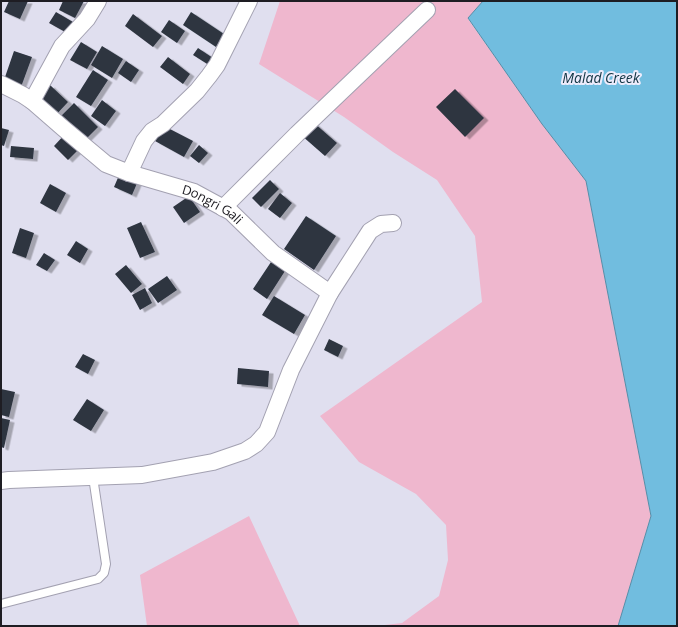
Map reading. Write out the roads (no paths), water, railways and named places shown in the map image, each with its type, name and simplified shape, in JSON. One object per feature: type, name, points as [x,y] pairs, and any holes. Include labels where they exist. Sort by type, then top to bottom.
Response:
[{"type":"street","points":[[32,101],[62,46],[87,19],[98,1]]},
{"type":"street","points":[[129,173],[144,141],[152,131],[169,118],[197,91],[217,65],[249,1]]},
{"type":"street","points":[[223,208],[296,134],[427,10]]},
{"type":"street","name":"Dongri Gali","points":[[1,84],[23,94],[106,164],[129,173],[194,192],[231,212],[273,253],[330,293]]},
{"type":"street","points":[[1,481],[142,475],[213,462],[245,451],[256,444],[267,432],[275,415],[291,370],[330,293],[370,231],[381,224],[393,223]]},
{"type":"lane","points":[[1,604],[98,580],[104,574],[106,564],[93,477]]},
{"type":"water","name":"Malad Creek","points":[[483,1],[677,1],[677,626],[618,626],[651,516],[586,181],[542,124],[468,18]]}]
